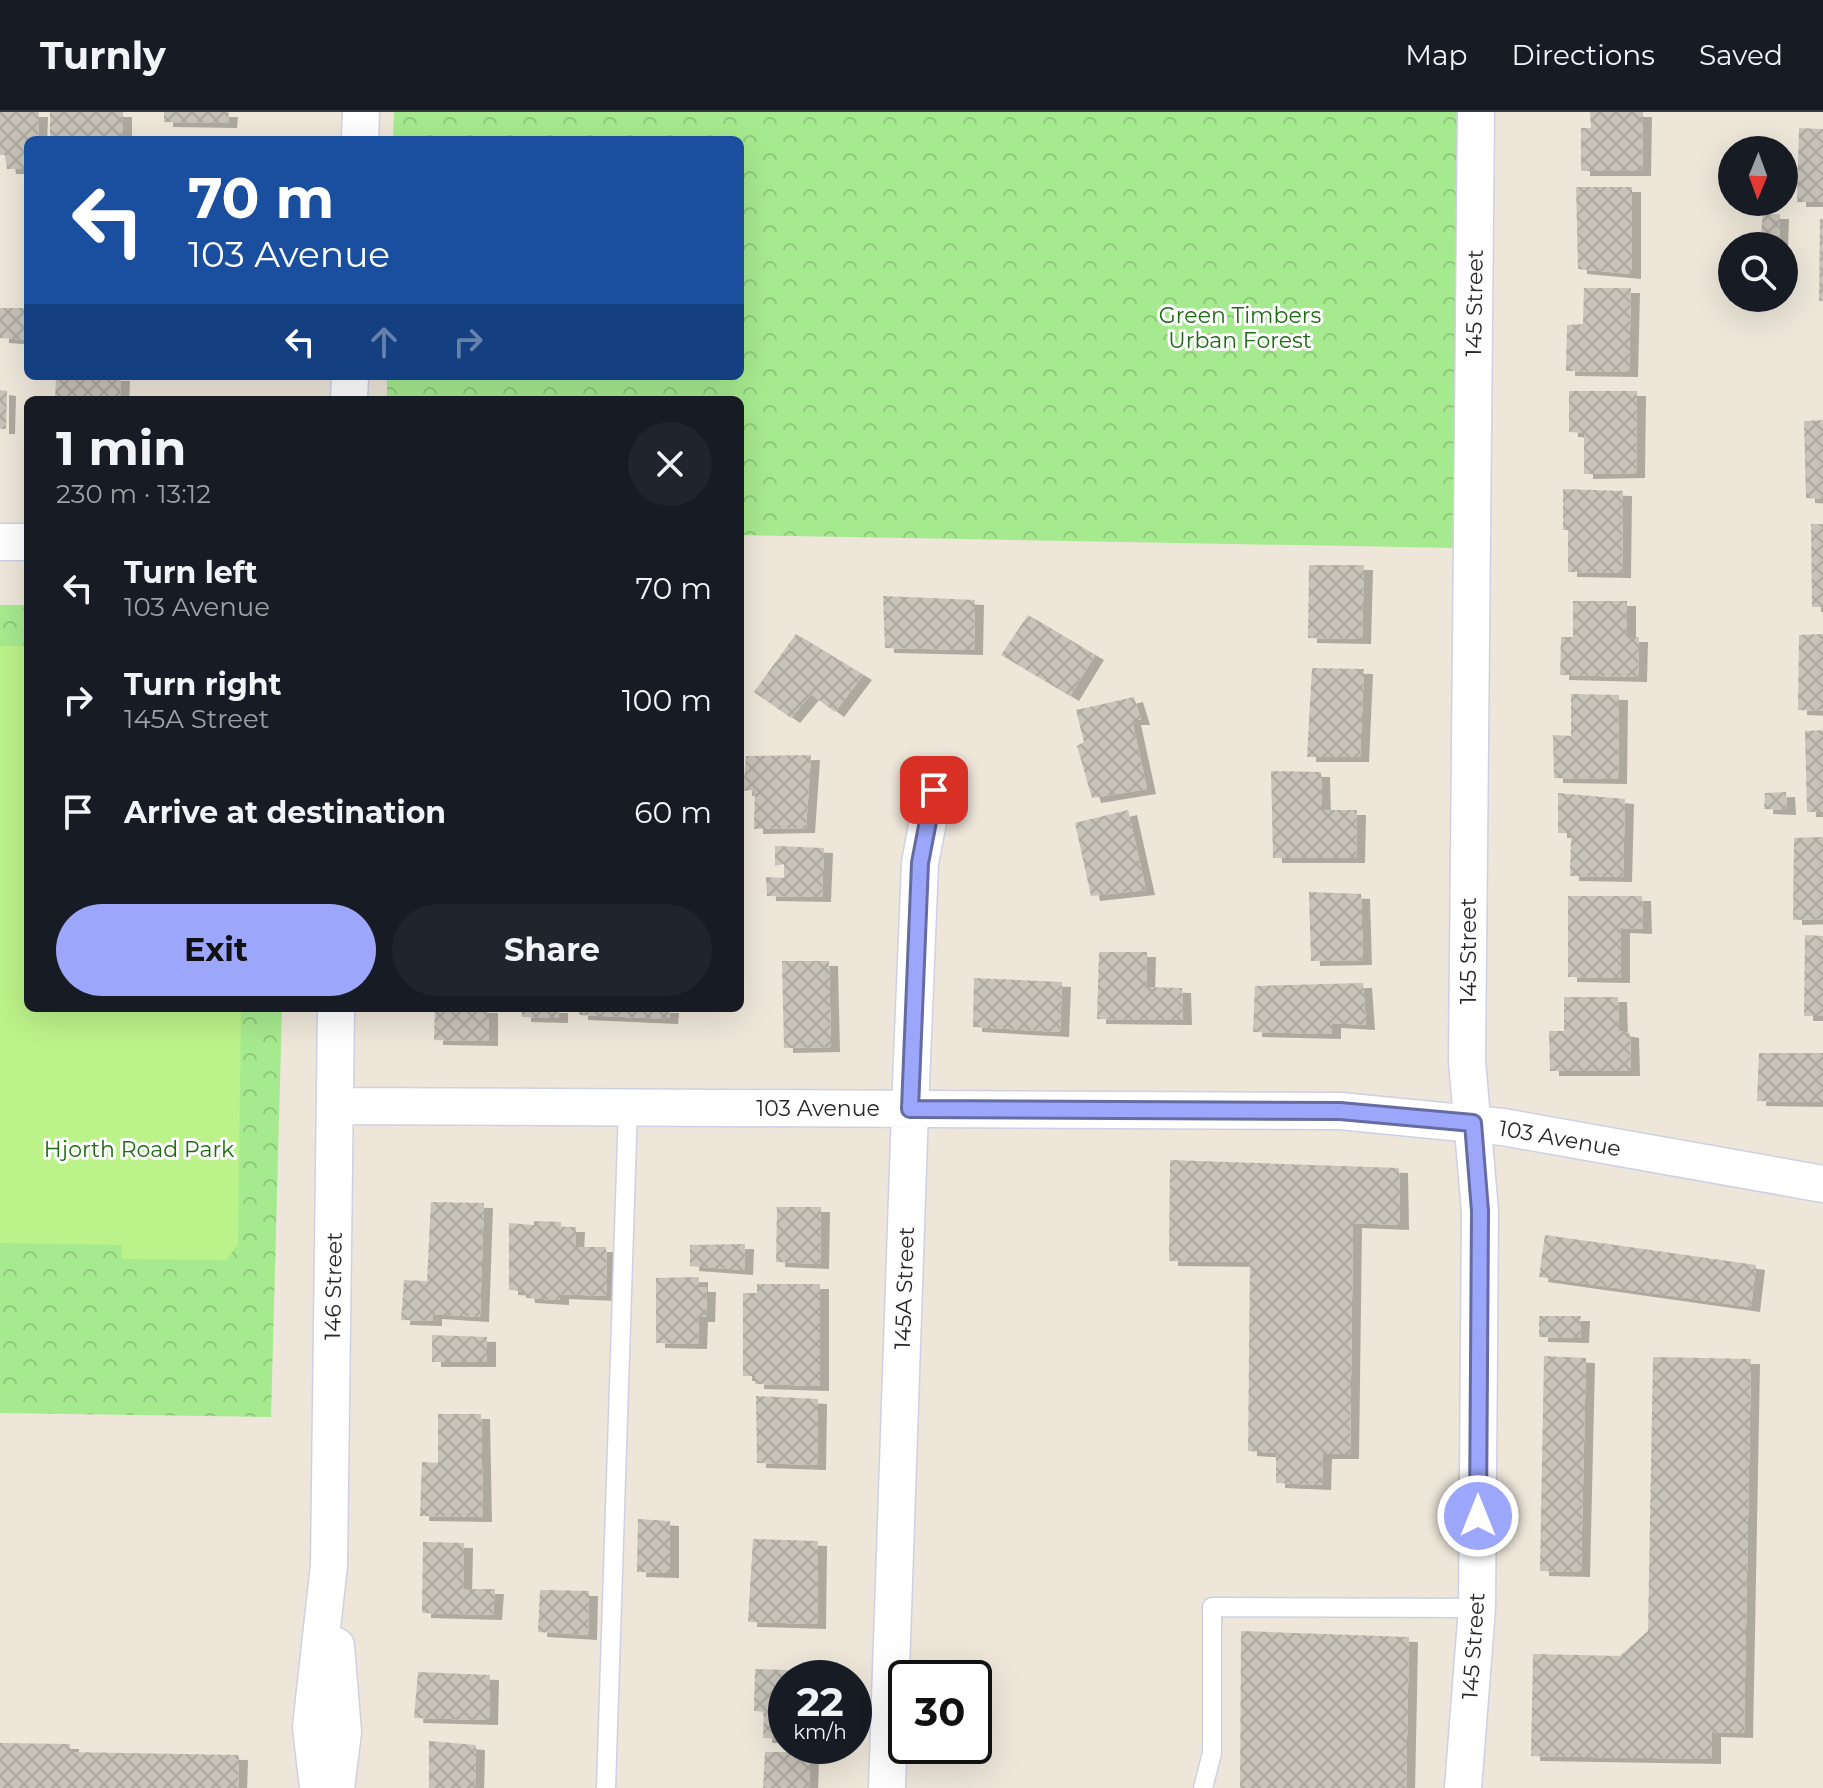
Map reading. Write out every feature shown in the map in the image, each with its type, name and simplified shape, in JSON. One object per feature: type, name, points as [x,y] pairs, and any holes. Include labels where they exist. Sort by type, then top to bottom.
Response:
[{"type":"street","points":[[360,136],[361,112]]},
{"type":"street","name":"145 Street","points":[[1463,1788],[1477,1608],[1480,1211],[1467,1061],[1476,112]]},
{"type":"street","points":[[0,542],[24,542]]},
{"type":"street","name":"145A Street","points":[[887,1788],[920,863],[934,790]]},
{"type":"street","name":"146 Street","points":[[331,1781],[343,1732],[329,1565],[336,1012]]},
{"type":"street","name":"103 Avenue","points":[[335,1106],[1340,1111],[1473,1123],[1823,1184]]},
{"type":"street","name":"146 Street","points":[[329,1565],[311,1727],[331,1781]]},
{"type":"lane","points":[[606,1788],[628,1107]]},
{"type":"lane","points":[[1203,1788],[1212,1753],[1212,1607],[1477,1608]]},
{"type":"green space","name":"Green Timbers Urban Forest","points":[[394,112],[1476,112],[1456,548],[744,535],[744,396],[387,396],[387,380],[744,380],[744,136],[393,136]]},
{"type":"green space","name":"Hjorth Road Park","points":[[0,605],[24,605],[24,1012],[282,1012],[271,1417],[0,1413]]},
{"type":"green space","points":[[0,646],[24,646],[24,1012],[241,1012],[238,1244],[227,1260],[122,1259],[122,1245],[0,1243]]},
{"type":"building","points":[[0,112],[39,112],[38,136],[24,136],[24,169],[7,169],[5,155],[0,155]]},
{"type":"building","points":[[50,112],[123,112],[123,136],[50,136]]},
{"type":"building","points":[[164,112],[229,112],[228,123],[164,122]]},
{"type":"building","points":[[1590,112],[1643,112],[1642,171],[1581,171],[1581,128],[1591,128]]},
{"type":"building","points":[[1799,128],[1823,129],[1823,202],[1798,202]]},
{"type":"building","points":[[1576,187],[1632,187],[1632,274],[1578,269]]},
{"type":"building","points":[[1763,216],[1780,216],[1779,232],[1761,232]]},
{"type":"building","points":[[1820,219],[1823,219],[1823,301],[1819,301]]},
{"type":"building","points":[[1584,288],[1631,288],[1629,372],[1566,371],[1567,325],[1583,324]]},
{"type":"building","points":[[0,308],[24,308],[24,340],[0,338]]},
{"type":"building","points":[[56,380],[121,380],[120,396],[55,396]]},
{"type":"building","points":[[0,390],[7,391],[6,429],[0,429]]},
{"type":"building","points":[[1569,391],[1637,391],[1636,473],[1584,474],[1584,433],[1569,432]]},
{"type":"building","points":[[1823,420],[1823,499],[1806,498],[1804,421]]},
{"type":"building","points":[[1563,489],[1623,491],[1622,573],[1568,572],[1568,530],[1563,530]]},
{"type":"building","points":[[1811,524],[1823,524],[1823,607],[1812,607]]},
{"type":"building","points":[[1309,565],[1364,565],[1362,639],[1308,638]]},
{"type":"building","points":[[883,596],[975,600],[974,650],[885,648]]},
{"type":"building","points":[[1573,601],[1627,601],[1627,637],[1639,637],[1638,677],[1560,675],[1561,637],[1573,637]]},
{"type":"building","points":[[1028,615],[1095,655],[1070,696],[1001,655]]},
{"type":"building","points":[[796,634],[863,675],[835,712],[811,694],[791,718],[754,692]]},
{"type":"building","points":[[1823,634],[1823,711],[1798,710],[1799,635]]},
{"type":"building","points":[[1312,668],[1364,669],[1360,757],[1307,757]]},
{"type":"building","points":[[1571,694],[1619,695],[1618,779],[1554,778],[1553,735],[1571,736]]},
{"type":"building","points":[[1134,697],[1141,720],[1132,720],[1147,789],[1092,798],[1077,746],[1084,742],[1076,710]]},
{"type":"building","points":[[1823,730],[1823,812],[1807,812],[1805,731]]},
{"type":"building","points":[[811,755],[806,828],[754,829],[755,790],[744,791],[746,756]]},
{"type":"building","points":[[1271,771],[1321,772],[1322,810],[1357,810],[1356,858],[1273,858]]},
{"type":"building","points":[[1786,792],[1787,810],[1764,809],[1765,793]]},
{"type":"building","points":[[1558,793],[1625,799],[1623,877],[1570,876],[1571,833],[1558,833]]},
{"type":"building","points":[[1128,810],[1146,890],[1091,896],[1075,823]]},
{"type":"building","points":[[1823,837],[1823,919],[1793,920],[1794,838]]},
{"type":"building","points":[[775,846],[824,848],[822,897],[767,896],[766,877],[784,878],[784,864],[775,866]]},
{"type":"building","points":[[1309,892],[1361,894],[1363,960],[1311,961]]},
{"type":"building","points":[[1568,896],[1642,896],[1643,929],[1621,928],[1621,978],[1568,977]]},
{"type":"building","points":[[1805,935],[1823,936],[1823,1016],[1804,1016]]},
{"type":"building","points":[[1099,952],[1147,952],[1146,987],[1182,988],[1183,1020],[1097,1019]]},
{"type":"building","points":[[782,961],[829,961],[831,1047],[784,1048]]},
{"type":"building","points":[[974,978],[1062,982],[1060,1032],[973,1027]]},
{"type":"building","points":[[1363,983],[1366,1025],[1332,1023],[1332,1034],[1253,1032],[1255,986]]},
{"type":"building","points":[[1564,997],[1618,997],[1619,1031],[1630,1033],[1631,1071],[1550,1071],[1549,1031],[1564,1031]]},
{"type":"building","points":[[435,1012],[489,1012],[489,1041],[434,1040]]},
{"type":"building","points":[[522,1012],[559,1012],[559,1018],[522,1017]]},
{"type":"building","points":[[579,1012],[670,1012],[669,1019],[579,1015]]},
{"type":"building","points":[[1759,1053],[1823,1053],[1823,1102],[1757,1101]]},
{"type":"building","points":[[1170,1160],[1399,1168],[1400,1225],[1353,1223],[1350,1454],[1323,1454],[1322,1485],[1276,1483],[1276,1453],[1248,1451],[1250,1262],[1169,1261]]},
{"type":"building","points":[[431,1202],[484,1203],[480,1317],[433,1314],[433,1321],[401,1320],[404,1280],[427,1281]]},
{"type":"building","points":[[777,1207],[821,1207],[820,1264],[776,1262]]},
{"type":"building","points":[[534,1221],[561,1222],[561,1227],[576,1227],[575,1247],[606,1247],[607,1296],[560,1294],[560,1300],[526,1298],[525,1291],[509,1290],[509,1223],[534,1225]]},
{"type":"building","points":[[1545,1235],[1756,1265],[1751,1307],[1539,1277]]},
{"type":"building","points":[[745,1244],[744,1270],[690,1266],[690,1245]]},
{"type":"building","points":[[699,1277],[699,1287],[707,1287],[706,1317],[699,1317],[698,1344],[656,1343],[656,1278]]},
{"type":"building","points":[[757,1284],[820,1284],[820,1386],[755,1384],[755,1376],[743,1376],[743,1293],[757,1293]]},
{"type":"building","points":[[1539,1316],[1581,1316],[1580,1338],[1539,1337]]},
{"type":"building","points":[[432,1335],[487,1337],[487,1362],[432,1362]]},
{"type":"building","points":[[1544,1356],[1586,1358],[1581,1572],[1540,1571]]},
{"type":"building","points":[[1653,1357],[1751,1359],[1744,1733],[1712,1732],[1712,1759],[1531,1756],[1533,1654],[1620,1656],[1648,1631]]},
{"type":"building","points":[[756,1396],[818,1399],[817,1465],[757,1463]]},
{"type":"building","points":[[438,1414],[481,1414],[483,1517],[420,1516],[422,1462],[438,1463]]},
{"type":"building","points":[[638,1519],[670,1521],[670,1573],[637,1572]]},
{"type":"building","points":[[753,1539],[818,1541],[817,1624],[748,1622]]},
{"type":"building","points":[[423,1542],[464,1543],[463,1589],[495,1589],[493,1615],[422,1613]]},
{"type":"building","points":[[540,1590],[589,1591],[588,1635],[538,1632]]},
{"type":"building","points":[[1241,1631],[1409,1637],[1406,1788],[1240,1788]]},
{"type":"building","points":[[755,1669],[768,1669],[768,1738],[763,1738],[764,1712],[754,1711]]},
{"type":"building","points":[[418,1672],[490,1675],[489,1720],[414,1718]]},
{"type":"building","points":[[429,1741],[476,1745],[475,1788],[429,1788]]},
{"type":"building","points":[[0,1743],[70,1744],[70,1752],[239,1755],[238,1788],[0,1788]]},
{"type":"building","points":[[765,1752],[768,1752],[768,1764],[810,1764],[809,1788],[763,1788]]},
{"type":"route","points":[[934,790],[920,863],[910,1109],[1340,1111],[1473,1123],[1480,1211],[1478,1516]]}]
